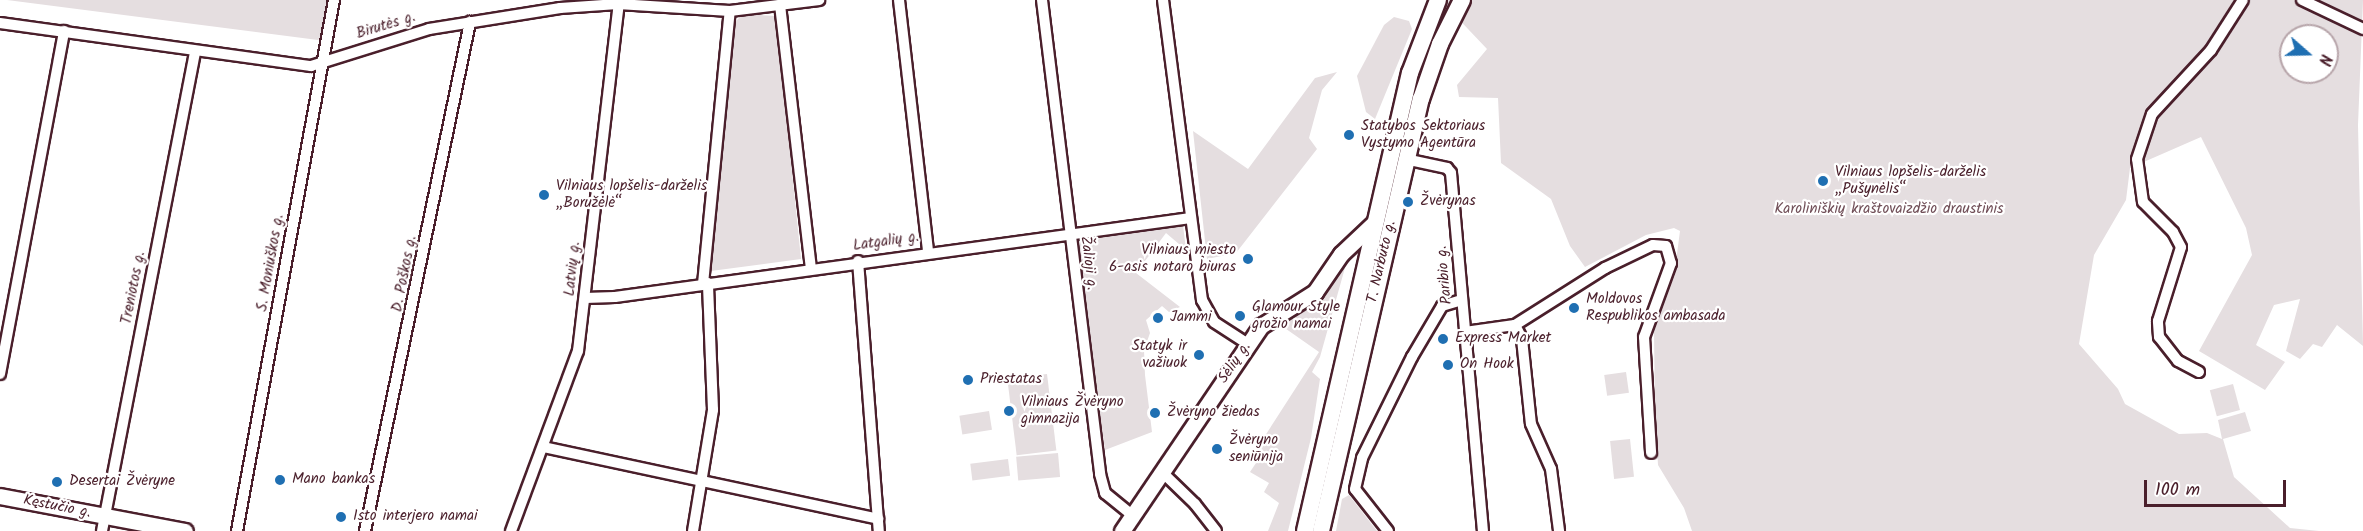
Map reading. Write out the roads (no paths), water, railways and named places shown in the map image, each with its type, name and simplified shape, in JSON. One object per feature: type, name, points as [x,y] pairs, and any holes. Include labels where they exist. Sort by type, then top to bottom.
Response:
[{"type":"main road","name":"T. Narbuto g.","points":[[1305,531],[1410,73],[1438,0]]},
{"type":"main road","name":"T. Narbuto g.","points":[[1321,531],[1405,159],[1431,69],[1462,0]]},
{"type":"main road","points":[[1375,222],[1394,211]]},
{"type":"main road","name":"Sėlių g.","points":[[1122,531],[1248,344],[1269,318],[1315,291],[1341,254],[1375,222]]},
{"type":"main road","name":"Kęstučio g.","points":[[0,496],[103,524],[185,531]]},
{"type":"street","name":"S. Moniuškos g.","points":[[237,531],[334,0]]},
{"type":"street","name":"Birutės g.","points":[[0,23],[257,61],[322,64],[392,39],[470,22],[618,2],[730,11],[819,0]]},
{"type":"street","points":[[899,0],[928,252]]},
{"type":"street","name":"Žalioji g.","points":[[1042,0],[1102,487],[1132,515]]},
{"type":"street","points":[[1163,0],[1191,218],[1206,311],[1219,326],[1248,344]]},
{"type":"street","points":[[2199,372],[2178,361],[2159,337],[2158,321],[2181,247],[2173,232],[2143,202],[2137,159],[2152,114],[2211,50],[2242,0]]},
{"type":"street","points":[[2302,0],[2363,29]]},
{"type":"street","name":"Latvių g.","points":[[511,531],[578,351],[618,2]]},
{"type":"street","points":[[780,5],[811,268]]},
{"type":"street","points":[[693,531],[714,392],[706,284],[730,11]]},
{"type":"street","name":"D. Poškos g.","points":[[364,531],[470,22]]},
{"type":"street","points":[[0,374],[64,31]]},
{"type":"street","name":"Treniotos g.","points":[[103,524],[195,51]]},
{"type":"street","name":"Paribio g.","points":[[1405,159],[1447,168],[1451,173],[1483,531]]},
{"type":"street","name":"Latgalių g.","points":[[585,298],[615,297],[1069,232],[1191,218]]},
{"type":"street","points":[[1465,332],[1515,325],[1605,268],[1653,245],[1666,246],[1671,263],[1644,337],[1651,453]]},
{"type":"street","points":[[858,261],[879,531]]},
{"type":"street","points":[[1388,531],[1355,489],[1362,458],[1412,357],[1442,306],[1462,300]]},
{"type":"street","points":[[1515,325],[1522,339],[1531,424],[1551,469],[1559,531]]},
{"type":"street","points":[[543,447],[878,519]]},
{"type":"street","points":[[1161,472],[1188,496],[1216,531]]},
{"type":"place","name":"Statybos Sektoriaus Vystymo Agentūra","points":[[1349,135]]},
{"type":"place","name":"Vilniaus lopšelis-darželis „Pušynėlis“","points":[[1823,181]]},
{"type":"place","name":"Vilniaus lopšelis-darželis „Boružėlė“","points":[[544,195]]},
{"type":"place","name":"Žvėrynas","points":[[1408,202]]},
{"type":"place","name":"Vilniaus miesto 6-asis notaro biuras","points":[[1248,259]]},
{"type":"place","name":"Moldovos Respublikos ambasada","points":[[1574,308]]},
{"type":"place","name":"Glamour Style grožio namai","points":[[1240,316]]},
{"type":"place","name":"Jammi","points":[[1158,318]]},
{"type":"place","name":"Express Market","points":[[1443,339]]},
{"type":"place","name":"Statyk ir važiuok","points":[[1199,355]]},
{"type":"place","name":"On Hook","points":[[1448,365]]},
{"type":"place","name":"Priestatas","points":[[968,380]]},
{"type":"place","name":"Vilniaus Žvėryno gimnazija","points":[[1009,411]]},
{"type":"place","name":"Žvėryno žiedas","points":[[1155,413]]},
{"type":"place","name":"Žvėryno seniūnija","points":[[1217,449]]},
{"type":"place","name":"Mano bankas","points":[[280,480]]},
{"type":"place","name":"Desertai Žvėryne","points":[[57,482]]},
{"type":"place","name":"Isto interjero namai","points":[[341,517]]},
{"type":"park label","name":"Karoliniškių kraštovaizdžio draustinis","points":[[1889,210]]}]
